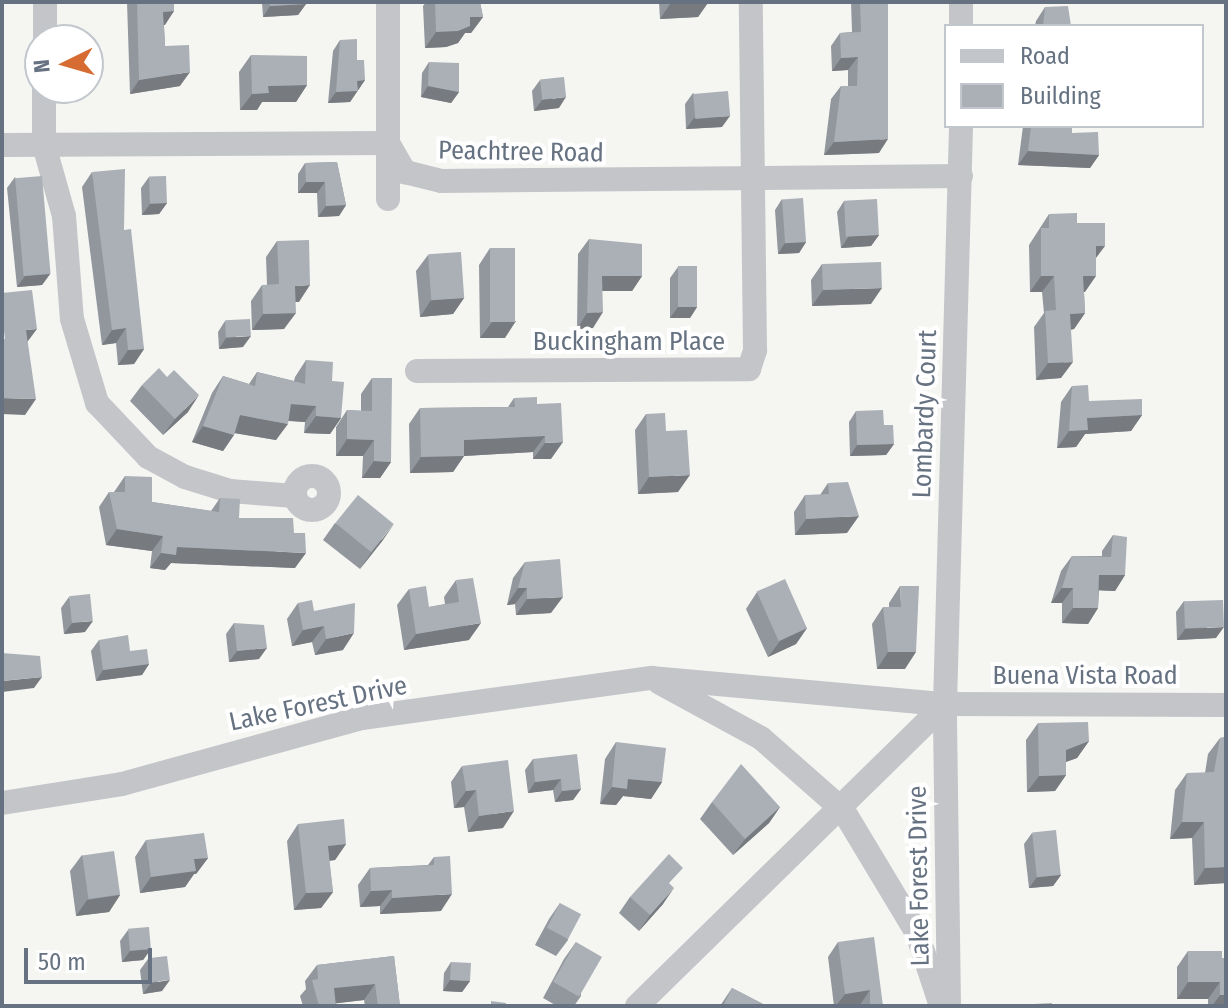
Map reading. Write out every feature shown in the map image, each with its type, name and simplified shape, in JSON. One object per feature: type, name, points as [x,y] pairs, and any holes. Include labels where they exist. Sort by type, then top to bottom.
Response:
[{"type":"street","points":[[45,2],[45,24]]},
{"type":"street","points":[[388,2],[388,199]]},
{"type":"street","points":[[749,181],[751,2]]},
{"type":"street","points":[[961,2],[961,24]]},
{"type":"street","points":[[44,104],[44,145],[64,216],[78,344],[97,403],[148,457],[185,477],[230,491],[295,496]]},
{"type":"street","name":"Lombardy Court","points":[[945,704],[961,128]]},
{"type":"street","points":[[2,145],[388,143]]},
{"type":"street","name":"Peachtree Road","points":[[388,143],[405,172],[441,181],[749,181],[961,176]]},
{"type":"street","name":"Buckingham Place","points":[[417,371],[749,369],[755,350],[749,181]]},
{"type":"street","name":"Lake Forest Drive","points":[[651,678],[761,738],[843,810],[917,933],[941,1006]]},
{"type":"street","name":"Lake Forest Drive","points":[[2,803],[122,784],[362,718],[651,678],[945,704],[949,1006]]},
{"type":"street","points":[[637,1006],[843,810],[945,704]]},
{"type":"street","name":"Buena Vista Road","points":[[945,704],[1226,705]]},
{"type":"building","points":[[137,2],[174,2],[174,11],[163,12],[165,46],[189,45],[190,72],[139,80]]},
{"type":"building","points":[[270,2],[305,2],[306,4],[270,6]]},
{"type":"building","points":[[435,2],[480,2],[483,17],[470,17],[470,26],[458,31],[436,32]]},
{"type":"building","points":[[708,2],[708,3],[670,4]]},
{"type":"building","points":[[860,2],[888,2],[888,139],[834,142],[841,86],[857,86],[858,57],[841,58],[840,33],[861,32]]},
{"type":"building","points":[[1068,6],[1071,24],[1043,24],[1045,7]]},
{"type":"building","points":[[357,39],[357,60],[364,60],[365,80],[357,81],[358,91],[336,92],[340,40]]},
{"type":"building","points":[[251,55],[307,56],[307,85],[268,86],[269,93],[252,94]]},
{"type":"building","points":[[429,62],[459,63],[459,92],[428,86]]},
{"type":"building","points":[[564,77],[566,97],[542,99],[540,80]]},
{"type":"building","points":[[728,91],[730,116],[695,119],[693,94]]},
{"type":"building","points":[[1031,128],[1072,128],[1072,133],[1098,132],[1099,155],[1028,151]]},
{"type":"building","points":[[337,162],[346,205],[326,206],[325,182],[306,182],[305,163]]},
{"type":"building","points":[[125,169],[124,230],[131,229],[144,349],[128,350],[126,328],[112,330],[92,172]]},
{"type":"building","points":[[42,176],[51,274],[24,276],[15,178]]},
{"type":"building","points":[[166,176],[167,203],[150,204],[149,177]]},
{"type":"building","points":[[803,198],[806,242],[785,243],[782,199]]},
{"type":"building","points":[[877,199],[879,235],[846,237],[844,201]]},
{"type":"building","points":[[1077,213],[1077,223],[1105,223],[1105,246],[1096,246],[1096,276],[1083,276],[1085,313],[1070,314],[1073,362],[1048,363],[1045,311],[1056,310],[1054,276],[1041,276],[1041,228],[1049,228],[1049,214]]},
{"type":"building","points":[[589,239],[642,244],[642,276],[602,276],[603,312],[587,313]]},
{"type":"building","points":[[309,240],[310,285],[295,286],[296,313],[263,314],[262,285],[279,284],[277,241]]},
{"type":"building","points":[[490,248],[515,248],[515,322],[490,322]]},
{"type":"building","points":[[461,252],[464,298],[431,300],[428,254]]},
{"type":"building","points":[[881,262],[882,288],[823,290],[822,264]]},
{"type":"building","points":[[678,266],[697,266],[697,307],[678,307]]},
{"type":"building","points":[[32,290],[37,329],[26,330],[36,399],[2,398],[2,339],[5,339],[2,293]]},
{"type":"building","points":[[250,319],[251,336],[226,337],[225,320]]},
{"type":"building","points":[[306,360],[333,362],[332,381],[344,382],[341,418],[316,416],[316,406],[291,404],[288,424],[240,415],[234,435],[203,426],[223,376],[255,386],[257,372],[305,384]]},
{"type":"building","points":[[159,368],[167,377],[174,370],[199,395],[175,419],[142,385]]},
{"type":"building","points":[[372,378],[392,378],[391,462],[374,461],[374,440],[347,439],[347,410],[372,411]]},
{"type":"building","points":[[1088,385],[1089,401],[1142,399],[1142,415],[1087,418],[1088,430],[1069,431],[1072,386]]},
{"type":"building","points":[[537,397],[537,404],[561,403],[563,442],[545,443],[545,436],[464,440],[464,456],[421,457],[420,408],[515,407],[514,398]]},
{"type":"building","points":[[883,410],[884,425],[893,425],[894,444],[857,445],[856,411]]},
{"type":"building","points":[[665,413],[666,431],[687,430],[690,475],[649,477],[646,414]]},
{"type":"building","points":[[125,476],[152,477],[152,502],[219,512],[220,498],[240,499],[239,518],[293,518],[294,533],[305,533],[306,553],[177,547],[176,555],[161,553],[163,536],[117,529],[109,492],[125,492]]},
{"type":"building","points":[[848,482],[859,516],[806,519],[805,495],[829,494],[828,483]]},
{"type":"building","points":[[358,495],[394,524],[371,552],[335,523]]},
{"type":"building","points":[[1113,535],[1127,537],[1125,575],[1099,575],[1098,608],[1073,608],[1073,588],[1062,588],[1072,556],[1111,557]]},
{"type":"building","points":[[560,559],[563,597],[527,599],[527,588],[518,588],[525,562]]},
{"type":"building","points":[[473,578],[481,623],[416,634],[409,589],[426,586],[429,607],[459,602],[456,580]]},
{"type":"building","points":[[785,579],[807,628],[779,641],[757,592]]},
{"type":"building","points":[[900,586],[919,586],[916,652],[888,652],[883,607],[901,607]]},
{"type":"building","points":[[90,594],[93,621],[72,623],[69,596]]},
{"type":"building","points":[[312,600],[314,611],[355,603],[354,633],[326,639],[324,626],[303,630],[298,603]]},
{"type":"building","points":[[1223,600],[1224,627],[1185,628],[1184,601]]},
{"type":"building","points":[[234,623],[264,625],[267,648],[237,651]]},
{"type":"building","points":[[128,635],[130,651],[147,649],[149,664],[103,670],[99,640]]},
{"type":"building","points":[[2,653],[40,656],[42,677],[2,681]]},
{"type":"building","points":[[1088,722],[1089,741],[1066,750],[1066,775],[1039,776],[1038,723]]},
{"type":"building","points":[[1226,737],[1226,867],[1205,868],[1204,822],[1182,822],[1187,773],[1214,772],[1220,738]]},
{"type":"building","points":[[616,742],[666,748],[662,782],[628,779],[627,789],[612,787]]},
{"type":"building","points":[[577,754],[581,789],[562,791],[561,779],[535,782],[533,759]]},
{"type":"building","points":[[508,760],[514,811],[479,816],[476,790],[466,791],[462,766]]},
{"type":"building","points":[[741,764],[780,807],[745,839],[712,802]]},
{"type":"building","points":[[344,819],[346,844],[328,846],[333,892],[306,893],[298,824]]},
{"type":"building","points":[[1056,830],[1061,875],[1037,877],[1032,833]]},
{"type":"building","points":[[204,833],[208,858],[194,859],[196,871],[151,877],[146,840]]},
{"type":"building","points":[[114,851],[120,895],[88,899],[82,855]]},
{"type":"building","points":[[669,854],[683,868],[669,883],[674,888],[650,915],[630,897]]},
{"type":"building","points":[[450,856],[452,894],[392,898],[392,890],[371,891],[370,868],[434,865],[434,857]]},
{"type":"building","points":[[560,903],[581,914],[568,939],[547,928]]},
{"type":"building","points":[[149,927],[151,949],[130,951],[128,929]]},
{"type":"building","points":[[874,937],[883,1006],[870,1006],[870,990],[845,994],[838,942]]},
{"type":"building","points":[[576,942],[602,957],[579,997],[553,982]]},
{"type":"building","points":[[1188,951],[1222,951],[1222,958],[1226,958],[1226,995],[1220,995],[1220,982],[1188,982]]},
{"type":"building","points":[[167,956],[170,980],[151,982],[148,958]]},
{"type":"building","points":[[394,956],[400,1006],[378,1006],[375,984],[334,988],[336,1006],[319,1006],[312,980],[318,979],[317,965]]},
{"type":"building","points":[[451,962],[471,963],[470,981],[450,980]]},
{"type":"building","points":[[732,988],[767,1006],[723,1006]]},
{"type":"building","points":[[491,1001],[506,1003],[506,1006],[491,1006]]},
{"type":"building","points":[[1052,1003],[1052,1006],[1034,1004]]}]
